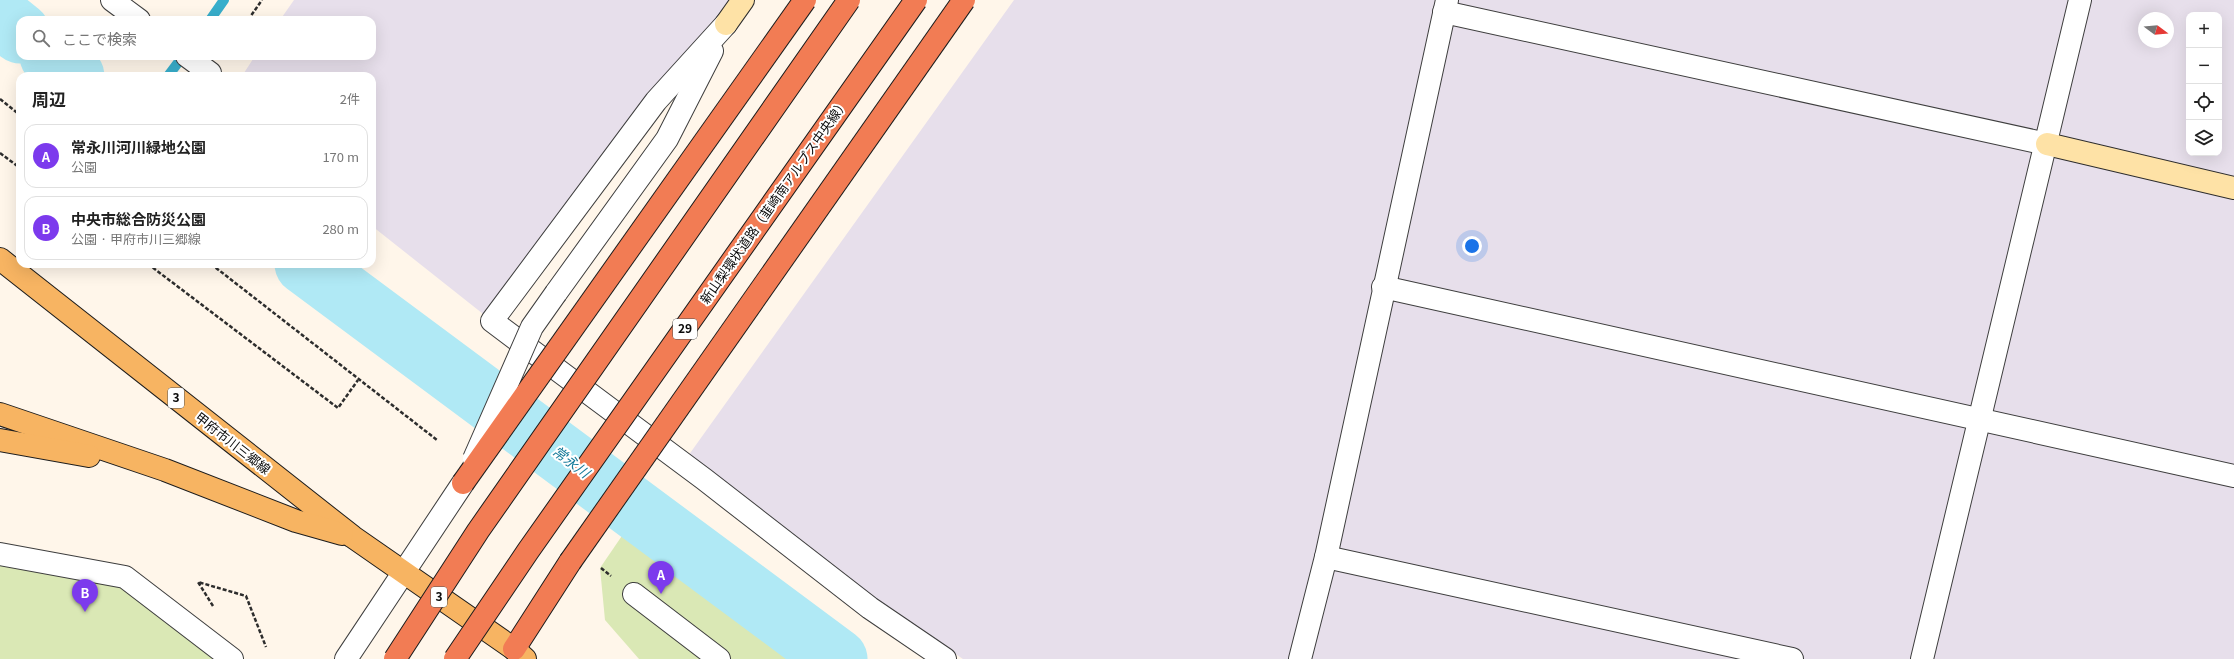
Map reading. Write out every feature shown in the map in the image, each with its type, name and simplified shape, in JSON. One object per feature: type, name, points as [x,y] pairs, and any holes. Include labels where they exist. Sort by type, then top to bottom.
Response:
[{"type":"highway","points":[[463,483],[805,0]]},
{"type":"highway","points":[[395,659],[478,531],[849,0]]},
{"type":"highway","name":"新山梨環状道路（韮崎南アルプス中央線）","points":[[455,659],[528,551],[916,0]]},
{"type":"highway","points":[[515,656],[570,562],[964,0]]},
{"type":"main road","name":"甲府市川三郷線","points":[[0,259],[353,537],[404,572],[515,656]]},
{"type":"main road","name":"甲府市川三郷線","points":[[0,414],[165,470],[296,521],[353,537]]},
{"type":"main road","name":"甲府市川三郷線","points":[[0,440],[165,470]]},
{"type":"street","points":[[112,0],[134,16]]},
{"type":"street","points":[[744,0],[726,24],[656,101],[492,321],[704,479],[870,608],[945,659]]},
{"type":"street","points":[[1922,659],[2047,144],[2080,0]]},
{"type":"street","points":[[1300,659],[1326,557],[1383,287],[1446,6],[2234,188]]},
{"type":"street","points":[[346,659],[463,483],[532,327],[667,139],[726,24]]},
{"type":"street","points":[[192,60],[209,72]]},
{"type":"street","points":[[1383,287],[2234,476]]},
{"type":"street","points":[[0,554],[125,577],[232,659]]},
{"type":"street","points":[[1326,557],[1792,659]]},
{"type":"street","points":[[634,594],[719,659]]},
{"type":"path","points":[[251,16],[262,0]]},
{"type":"path","points":[[0,99],[16,112]]},
{"type":"path","points":[[0,153],[16,165]]},
{"type":"path","points":[[153,268],[338,408],[358,380]]},
{"type":"path","points":[[216,268],[437,440]]},
{"type":"path","points":[[214,607],[198,582],[246,596],[266,647]]},
{"type":"shaded area","points":[[294,0],[743,0],[492,321],[376,229],[376,72],[245,72],[252,60],[376,60],[376,16],[283,16]]},
{"type":"shaded area","points":[[1014,0],[2234,0],[2234,659],[963,659],[678,470]]},
{"type":"green space","points":[[628,527],[809,659],[639,659],[605,620],[600,568]]},
{"type":"green space","points":[[0,554],[125,577],[232,659],[0,659]]},
{"type":"waterway","points":[[213,16],[224,0]]},
{"type":"waterway","name":"常永川","points":[[0,17],[16,30]]},
{"type":"waterway","name":"常永川","points":[[55,60],[69,72]]},
{"type":"waterway","points":[[171,72],[180,60]]},
{"type":"waterway","name":"常永川","points":[[310,268],[837,659]]},
{"type":"place","name":"常永川河川緑地公園","points":[[661,594]]},
{"type":"place","name":"中央市総合防災公園","points":[[85,612]]}]
